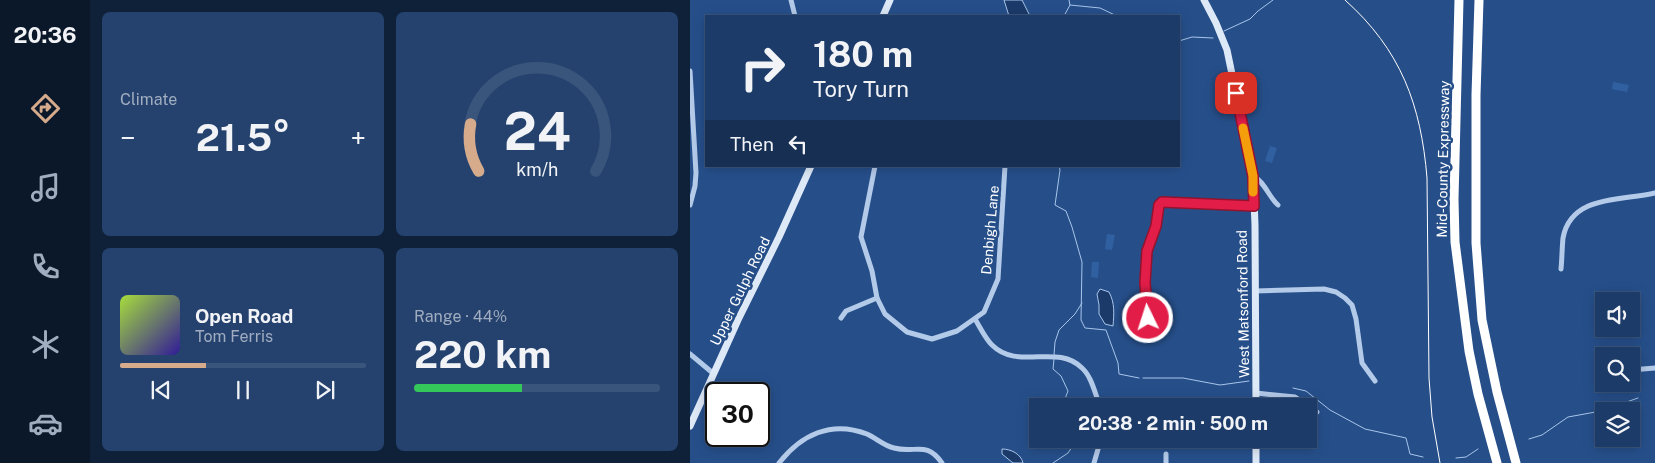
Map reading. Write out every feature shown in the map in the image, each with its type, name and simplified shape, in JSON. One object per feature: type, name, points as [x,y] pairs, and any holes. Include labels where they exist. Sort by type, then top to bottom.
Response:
[{"type":"highway","name":"Mid-County Expressway","points":[[1459,0],[1454,198],[1456,242],[1469,351],[1478,394],[1497,463]]},
{"type":"highway","points":[[1479,0],[1476,95],[1476,243],[1482,320],[1497,392],[1516,463]]},
{"type":"main road","points":[[883,15],[890,0]]},
{"type":"main road","name":"West Matsonford Road","points":[[1204,0],[1227,50],[1253,176],[1256,398]]},
{"type":"main road","name":"Upper Gulph Road","points":[[690,426],[738,320],[780,238],[811,167]]},
{"type":"main road","points":[[1256,448],[1256,463]]},
{"type":"street","points":[[791,0],[795,15]]},
{"type":"street","points":[[690,71],[696,179],[690,205]]},
{"type":"street","name":"Denbigh Lane","points":[[874,167],[861,237],[872,271],[877,298],[885,314],[907,332],[932,340],[957,331],[984,312],[998,278],[1006,167]]},
{"type":"street","points":[[1253,176],[1258,178],[1278,205]]},
{"type":"street","points":[[1562,269],[1563,237],[1573,218],[1581,210],[1589,205],[1606,200],[1655,193]]},
{"type":"street","points":[[1143,328],[1148,318],[1145,283],[1147,251],[1156,226],[1159,205],[1162,202],[1254,206]]},
{"type":"street","points":[[1255,291],[1324,289],[1336,292],[1345,298],[1352,305],[1356,319],[1362,363],[1374,381]]},
{"type":"street","points":[[841,318],[846,312],[877,298]]},
{"type":"street","points":[[975,319],[992,345],[1013,356],[1025,358],[1060,356],[1070,359],[1082,368],[1088,376],[1097,398]]},
{"type":"street","points":[[690,354],[714,374]]},
{"type":"street","points":[[1640,369],[1655,368]]},
{"type":"street","points":[[1256,393],[1296,398]]},
{"type":"street","points":[[779,463],[788,451],[818,432],[843,428],[868,435],[894,449],[923,449],[936,454],[942,463]]},
{"type":"street","points":[[1094,463],[1098,448]]},
{"type":"street","points":[[1166,454],[1166,463]]},
{"type":"shaded area","points":[[1004,0],[1022,0],[1030,15],[1009,15]]},
{"type":"shaded area","points":[[1613,82],[1629,85],[1627,92],[1612,89]]},
{"type":"shaded area","points":[[1270,146],[1277,148],[1272,163],[1265,161]]},
{"type":"shaded area","points":[[1107,234],[1115,235],[1112,250],[1105,249]]},
{"type":"shaded area","points":[[1092,262],[1099,262],[1098,278],[1091,277]]},
{"type":"shaded area","points":[[1100,289],[1109,292],[1111,296],[1114,309],[1113,326],[1105,324],[1099,314],[1097,294]]},
{"type":"shaded area","points":[[1002,449],[1015,453],[1023,463],[1013,463],[1002,454]]},
{"type":"waterway","points":[[1065,15],[1070,5],[1069,0]]},
{"type":"waterway","points":[[1224,31],[1250,19],[1273,0]]},
{"type":"waterway","points":[[1070,5],[1100,8],[1115,15]]},
{"type":"waterway","points":[[1180,41],[1192,37],[1213,38]]},
{"type":"waterway","points":[[1059,167],[1055,205],[1066,211],[1082,262],[1081,320],[1085,328],[1106,330],[1118,363],[1119,374],[1139,378]]},
{"type":"waterway","points":[[1054,355],[1055,342],[1059,330],[1075,314],[1082,303]]},
{"type":"waterway","points":[[1054,359],[1053,369],[1061,376],[1068,391],[1065,398]]},
{"type":"waterway","points":[[1143,378],[1183,378],[1220,385],[1249,381]]},
{"type":"waterway","points":[[1293,388],[1306,391],[1330,410],[1365,429],[1406,438],[1410,454],[1423,457]]},
{"type":"waterway","points":[[1529,439],[1542,435],[1568,417],[1601,411],[1638,398]]},
{"type":"waterway","points":[[1053,463],[1068,453],[1071,448]]},
{"type":"waterway","points":[[1456,458],[1466,457],[1478,449]]},
{"type":"tram line","points":[[1345,0],[1381,39],[1394,59],[1405,80],[1420,126],[1427,178],[1429,378],[1432,417],[1440,463]]},
{"type":"slow traffic","points":[[1243,128],[1253,176],[1253,192]]},
{"type":"route","points":[[1148,318],[1145,283],[1147,251],[1156,226],[1159,205],[1162,202],[1254,206],[1253,176],[1236,93]]}]
